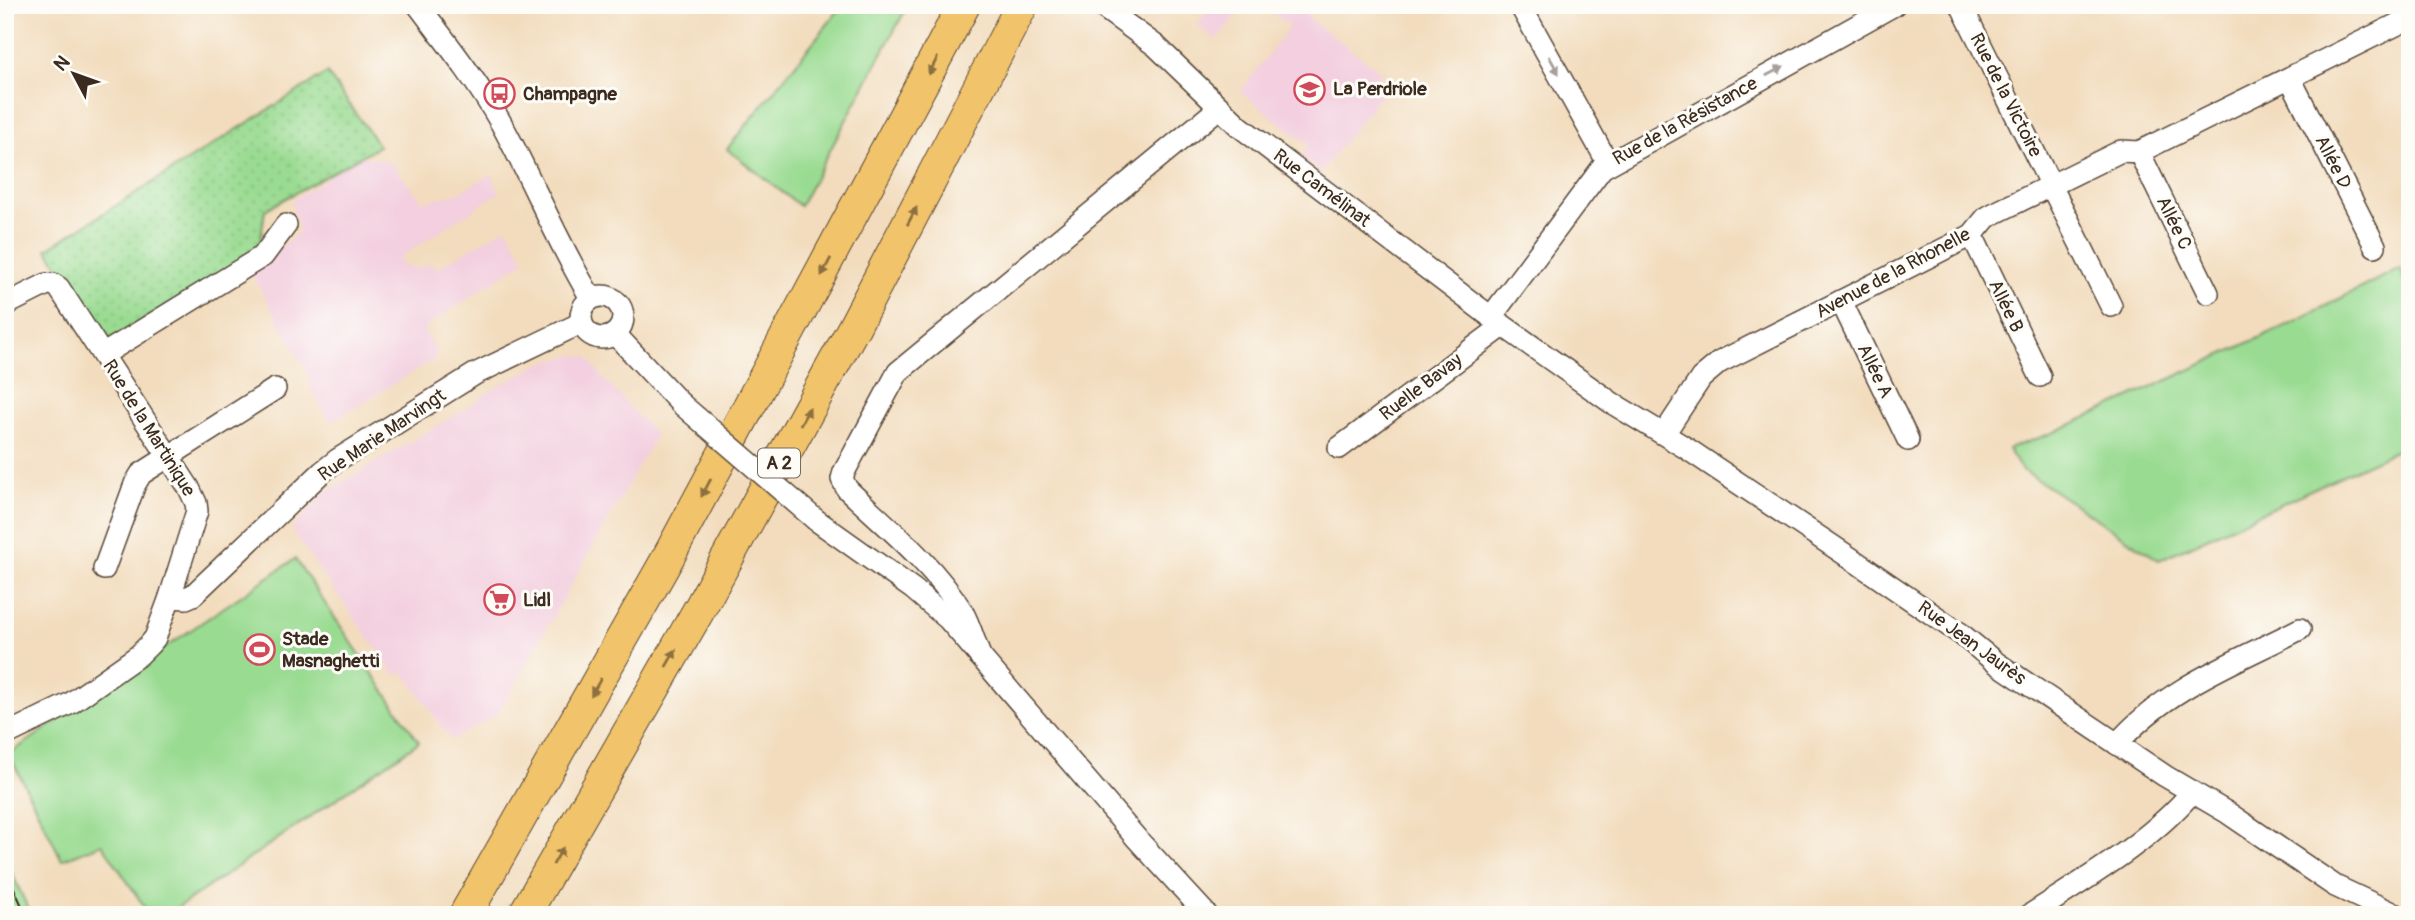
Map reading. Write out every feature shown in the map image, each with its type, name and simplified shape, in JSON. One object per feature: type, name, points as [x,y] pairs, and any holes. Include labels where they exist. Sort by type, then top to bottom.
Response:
[{"type":"highway","name":"A 2","points":[[465,914],[683,530],[964,5]]},
{"type":"highway","name":"A 2","points":[[524,915],[706,597],[853,327],[1022,5]]},
{"type":"street","points":[[418,5],[492,108],[550,226],[591,298]]},
{"type":"street","name":"Rue Camélinat","points":[[1100,5],[1156,46],[1239,125],[1553,361]]},
{"type":"street","points":[[1520,5],[1608,163]]},
{"type":"street","name":"Rue de la Résistance","points":[[1497,321],[1597,172],[1608,163],[1895,5]]},
{"type":"street","name":"Rue de la Victoire","points":[[1961,5],[2111,306]]},
{"type":"street","name":"Avenue de la Rhonelle","points":[[1664,434],[1701,378],[1713,366],[1972,235],[1986,218],[2051,185],[2120,151],[2139,152],[2410,18]]},
{"type":"street","name":"Allée D","points":[[2290,78],[2375,246]]},
{"type":"street","points":[[980,656],[963,613],[955,602],[915,553],[847,489],[842,478],[844,472],[898,372],[1219,108]]},
{"type":"street","name":"Allée C","points":[[2139,152],[2208,293]]},
{"type":"street","points":[[104,354],[263,256],[286,225]]},
{"type":"street","name":"Allée B","points":[[1972,235],[2040,376]]},
{"type":"street","name":"Rue de la Martinique","points":[[5,305],[47,284],[53,284],[65,294],[169,456],[193,496],[197,511],[155,638],[139,656],[61,709],[5,735]]},
{"type":"street","points":[[604,296],[619,303],[623,319],[615,334],[603,338],[595,337],[585,330],[582,323],[583,307],[591,298],[604,296]]},
{"type":"street","name":"Allée A","points":[[1841,301],[1908,440]]},
{"type":"street","name":"Ruelle Bavay","points":[[1339,448],[1497,321]]},
{"type":"street","name":"Rue Marie Marvingt","points":[[170,597],[186,598],[193,595],[338,460],[475,374],[582,323]]},
{"type":"street","points":[[615,334],[680,403],[816,520],[925,598],[948,619],[1138,840],[1207,915]]},
{"type":"street","name":"Rue Jean Jaurès","points":[[1553,361],[1612,403],[1664,434],[1924,608],[1995,662],[2117,744],[2228,813],[2335,886],[2397,915]]},
{"type":"street","points":[[104,569],[137,478],[275,389]]},
{"type":"street","points":[[2117,744],[2143,717],[2185,687],[2300,629]]},
{"type":"street","points":[[2030,915],[2156,828],[2171,816],[2192,792]]},
{"type":"shaded area","points":[[1212,5],[1244,5],[1217,40],[1197,25]]},
{"type":"shaded area","name":"La Perdriole","points":[[1260,5],[1318,5],[1307,17],[1383,73],[1373,86],[1382,93],[1321,172],[1301,157],[1309,145],[1240,92],[1290,26]]},
{"type":"shaded area","points":[[361,156],[390,162],[423,202],[460,192],[491,174],[500,192],[399,258],[403,265],[417,269],[432,263],[436,269],[505,228],[525,260],[427,326],[425,333],[437,351],[435,359],[333,421],[329,420],[308,384],[310,377],[251,272],[299,232],[291,201]]},
{"type":"shaded area","points":[[575,355],[588,357],[602,377],[656,435],[498,714],[451,740],[403,671],[396,676],[291,530],[324,493],[454,416],[500,385],[544,362]]},
{"type":"green space","points":[[843,5],[908,5],[800,206],[727,149]]},
{"type":"green space","points":[[327,73],[379,146],[265,210],[259,251],[109,340],[47,249]]},
{"type":"green space","points":[[2400,268],[2410,297],[2410,444],[2159,560],[2021,469],[2008,449],[2055,432],[2300,319]]},
{"type":"green space","name":"Stade Masnaghetti","points":[[295,559],[419,742],[167,915],[150,915],[102,844],[62,860],[9,754]]},
{"type":"green space","points":[[5,858],[31,915],[10,915],[5,904]]},
{"type":"tram line","points":[[5,868],[26,915]]},
{"type":"place","name":"La Perdriole","points":[[1310,89]]},
{"type":"place","name":"Champagne","points":[[500,94]]},
{"type":"place","name":"Lidl","points":[[500,600]]},
{"type":"place","name":"Stade Masnaghetti","points":[[259,650]]}]
